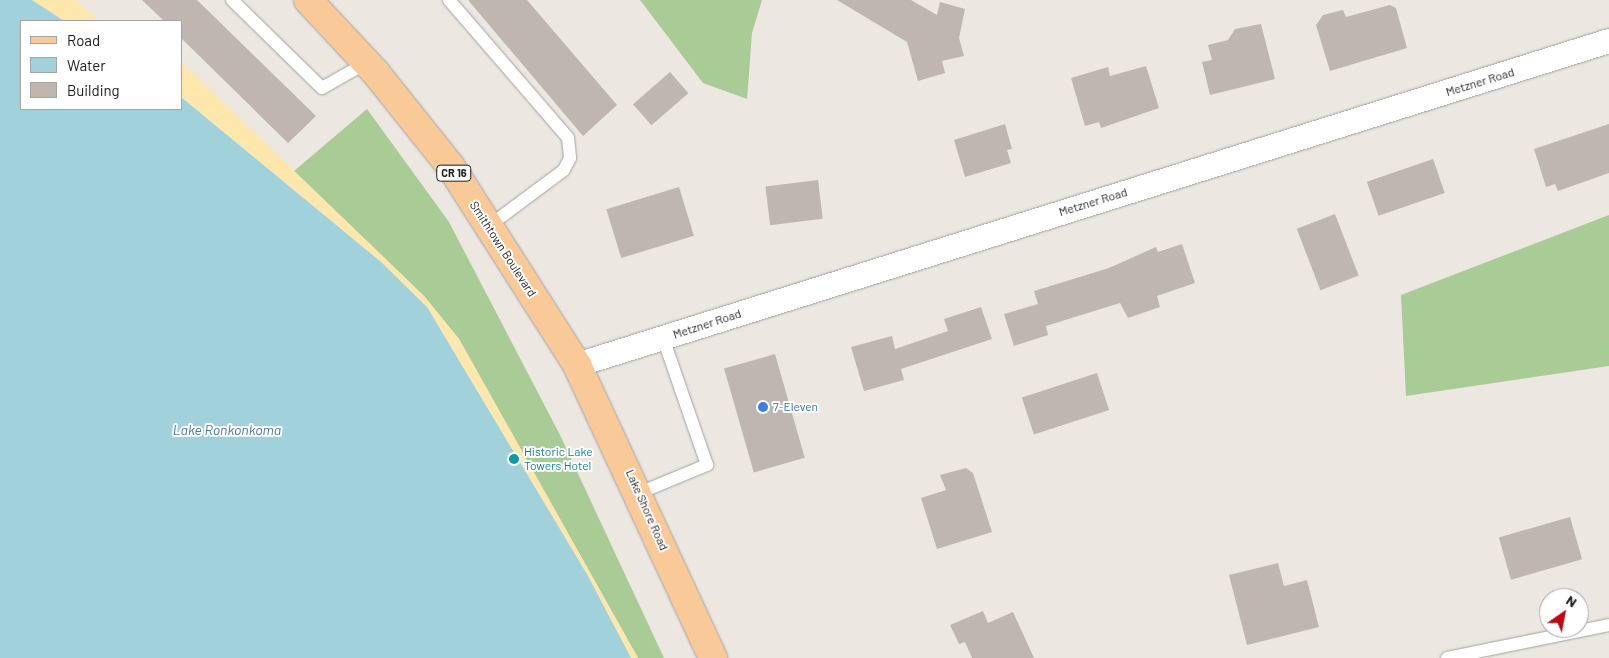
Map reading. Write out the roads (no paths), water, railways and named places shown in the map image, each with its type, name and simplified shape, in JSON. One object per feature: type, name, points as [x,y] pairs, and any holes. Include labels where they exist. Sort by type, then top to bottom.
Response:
[{"type":"main road","name":"Smithtown Boulevard","points":[[308,0],[366,63],[451,167],[577,365]]},
{"type":"main road","name":"Lake Shore Road","points":[[577,365],[639,493],[713,658]]},
{"type":"street","name":"Metzner Road","points":[[577,365],[1609,41]]},
{"type":"lane","points":[[232,0],[322,88],[366,63]]},
{"type":"lane","points":[[449,0],[568,138],[570,158],[564,170],[489,226]]},
{"type":"lane","points":[[639,493],[708,465],[663,338]]},
{"type":"lane","points":[[1447,658],[1609,625]]},
{"type":"water","name":"Lake Ronkonkoma","points":[[0,0],[32,0],[62,20],[20,20],[20,110],[182,110],[182,98],[381,262],[427,307],[588,576],[631,658],[0,658]]},
{"type":"place","name":"7-Eleven","points":[[763,407]]},
{"type":"place","name":"Historic Lake Towers Hotel","points":[[514,459]]}]
